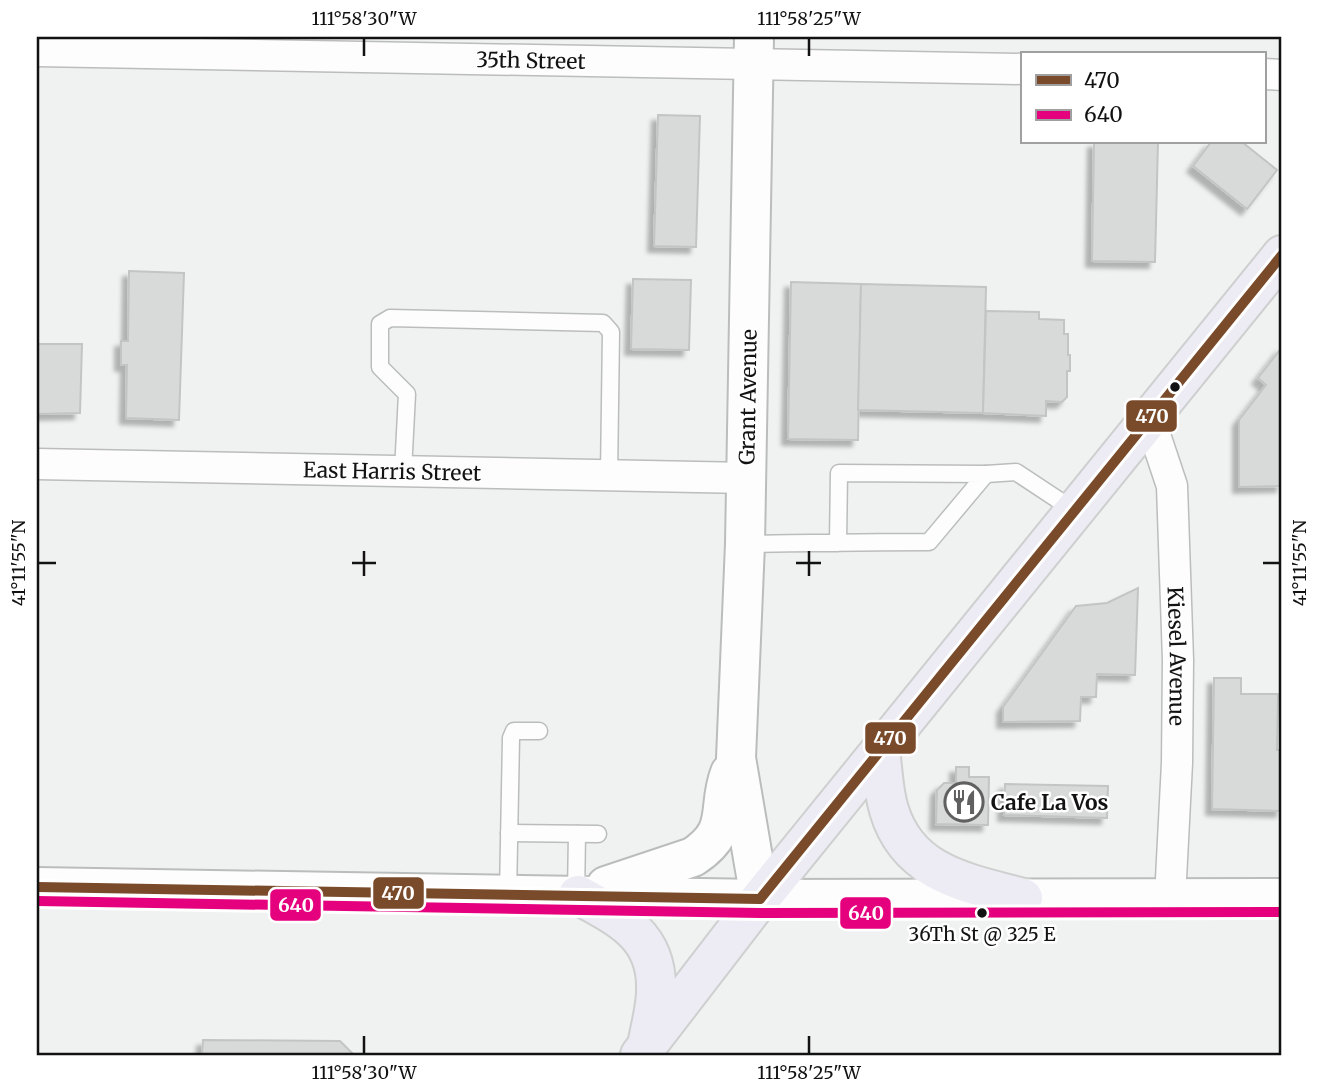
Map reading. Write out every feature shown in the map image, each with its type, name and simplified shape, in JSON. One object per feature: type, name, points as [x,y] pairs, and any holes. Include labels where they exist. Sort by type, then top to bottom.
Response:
[{"type":"main road","name":"Grant Avenue","points":[[736,758],[747,478],[753,50]]},
{"type":"main road","points":[[643,1051],[760,899],[1282,254]]},
{"type":"main road","points":[[880,751],[889,812],[903,840],[915,854],[945,875],[1023,898]]},
{"type":"main road","points":[[736,758],[760,899]]},
{"type":"main road","points":[[577,895],[694,857],[702,851],[710,844],[721,825],[727,780],[736,758]]},
{"type":"main road","points":[[37,887],[760,899],[1282,898]]},
{"type":"main road","points":[[577,895],[632,928],[652,957],[657,988],[643,1051]]},
{"type":"street","name":"35th Street","points":[[37,51],[753,50],[1021,69]]},
{"type":"street","name":"Kiesel Avenue","points":[[1149,417],[1172,486],[1178,660],[1177,763],[1170,898]]},
{"type":"street","name":"East Harris Street","points":[[37,464],[747,478]]},
{"type":"lane","points":[[403,471],[407,394],[380,367],[380,324],[390,318],[603,323],[611,332],[609,475]]},
{"type":"lane","points":[[838,543],[839,473],[1016,472],[1075,511]]},
{"type":"lane","points":[[745,544],[929,542],[986,474]]},
{"type":"lane","points":[[508,895],[511,738],[514,730],[539,730]]},
{"type":"lane","points":[[509,833],[598,834]]},
{"type":"lane","points":[[577,834],[577,895]]},
{"type":"building","points":[[658,115],[700,116],[696,247],[654,246]]},
{"type":"building","points":[[1094,144],[1158,144],[1155,262],[1092,261]]},
{"type":"building","points":[[1210,144],[1244,144],[1277,170],[1247,209],[1193,166]]},
{"type":"building","points":[[129,271],[184,273],[179,420],[126,418],[127,365],[121,365],[121,341],[128,341]]},
{"type":"building","points":[[633,279],[691,280],[689,350],[631,349]]},
{"type":"building","points":[[791,282],[861,284],[858,440],[788,439]]},
{"type":"building","points":[[861,284],[986,287],[983,413],[858,410]]},
{"type":"building","points":[[986,311],[1039,312],[1039,319],[1064,320],[1064,334],[1068,334],[1070,355],[1067,397],[1062,402],[1046,401],[1046,416],[983,413]]},
{"type":"building","points":[[37,344],[82,344],[80,413],[37,414]]},
{"type":"building","points":[[1282,347],[1282,486],[1239,487],[1239,420],[1266,385],[1258,378]]},
{"type":"building","points":[[1138,588],[1135,675],[1097,674],[1096,697],[1081,697],[1080,721],[1003,722],[1003,707],[1076,606],[1107,603]]},
{"type":"building","points":[[1214,678],[1241,678],[1241,694],[1278,694],[1277,750],[1282,750],[1282,811],[1212,809]]},
{"type":"building","points":[[956,767],[969,767],[969,777],[989,777],[988,825],[936,824],[937,790],[944,783],[956,783]]},
{"type":"building","points":[[1005,784],[1108,786],[1107,818],[1004,815]]},
{"type":"building","points":[[203,1040],[340,1041],[354,1055],[202,1055]]},
{"type":"transit line","name":"470","points":[[760,899],[1282,255]]},
{"type":"transit line","name":"470","points":[[37,887],[760,899]]},
{"type":"transit line","name":"640","points":[[37,901],[760,913],[1282,912]]},
{"type":"place","name":"Cafe La Vos","points":[[964,802]]},
{"type":"place","name":"36Th St @ 325 E","points":[[982,913]]}]
